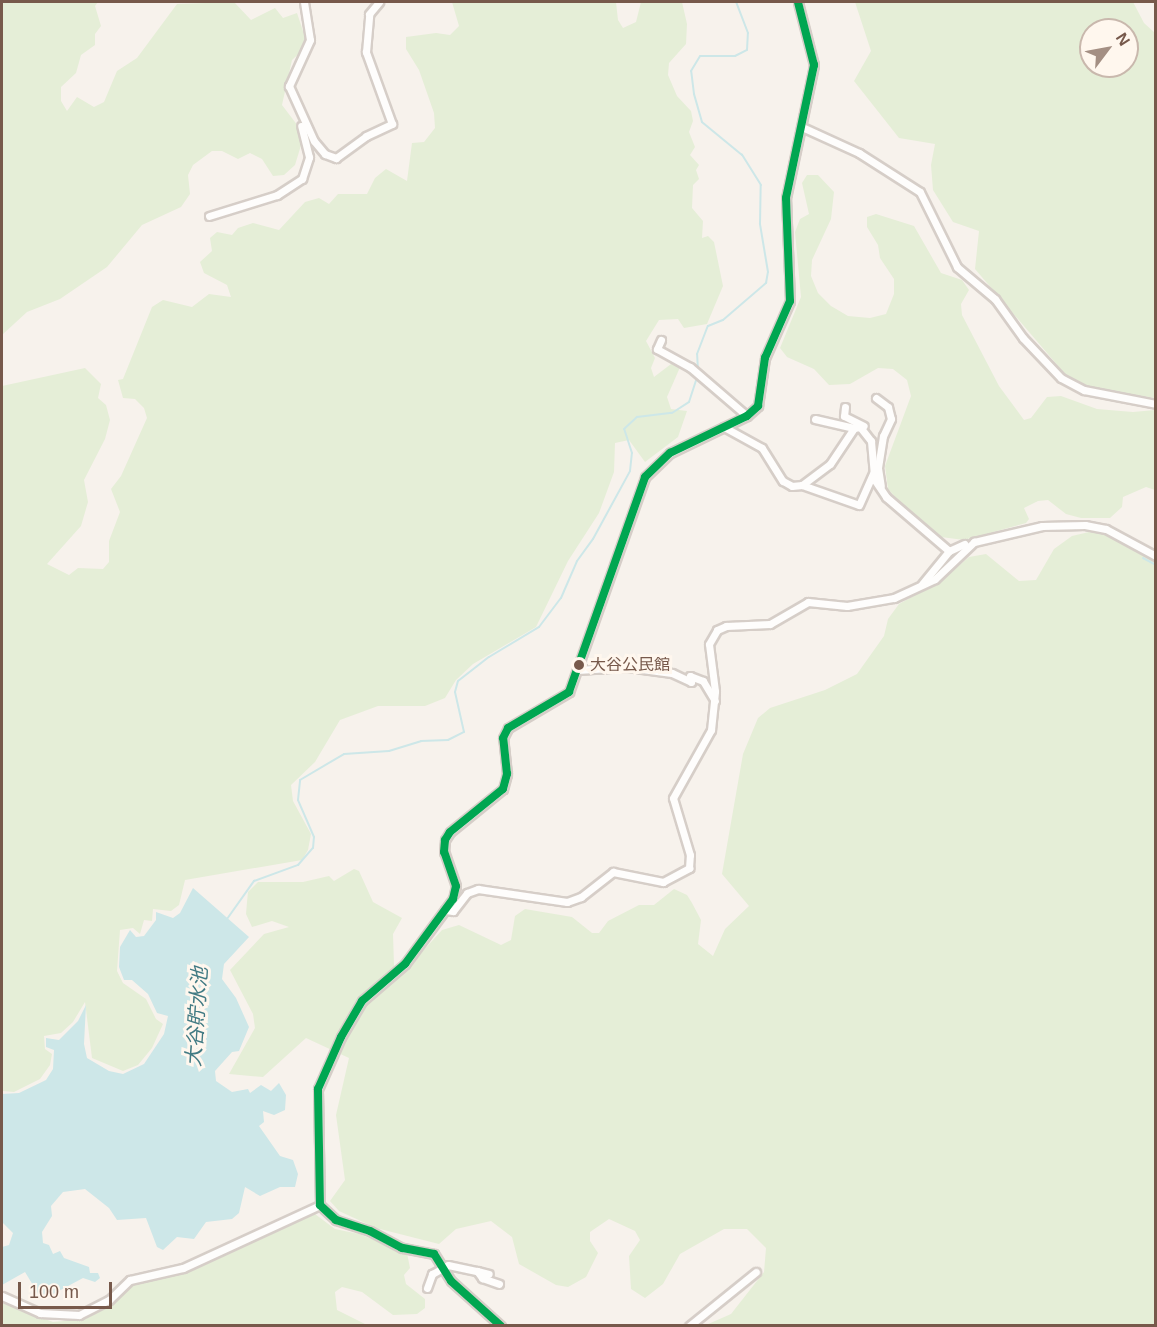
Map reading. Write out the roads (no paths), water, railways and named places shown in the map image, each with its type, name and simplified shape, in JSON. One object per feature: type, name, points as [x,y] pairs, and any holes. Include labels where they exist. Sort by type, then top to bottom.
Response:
[{"type":"street","points":[[209,216],[277,195],[302,179],[309,151],[289,86],[310,40],[303,2]]},
{"type":"street","points":[[297,110],[320,150],[336,158],[366,136],[392,124],[366,52],[369,14],[379,2]]},
{"type":"street","points":[[496,1324],[451,1281],[434,1254],[402,1248],[370,1231],[336,1220],[320,1205],[318,1089],[329,1062],[362,1001],[405,964],[445,910],[456,886],[444,852],[447,836],[503,789],[507,774],[503,738],[508,728],[569,692],[645,477],[670,453],[747,416],[760,400],[765,358],[790,301],[791,276],[784,217],[814,65],[798,2]]},
{"type":"street","points":[[802,127],[859,153],[920,192],[957,267],[995,299],[1023,338],[1061,378],[1084,390],[1155,404]]},
{"type":"street","points":[[661,340],[657,349],[702,376],[747,416]]},
{"type":"street","points":[[876,398],[888,407],[891,419],[883,436],[878,468],[882,491]]},
{"type":"street","points":[[845,407],[844,416],[859,422],[868,433],[873,473],[882,491],[948,550]]},
{"type":"street","points":[[815,419],[854,428],[860,427],[868,433]]},
{"type":"street","points":[[724,427],[762,448],[786,483],[802,485],[859,505],[873,473]]},
{"type":"street","points":[[802,485],[834,460],[854,428]]},
{"type":"street","points":[[920,586],[948,550],[1042,526],[1085,525],[1125,537],[1155,556]]},
{"type":"street","points":[[445,910],[455,910],[475,889],[567,903],[581,897],[613,872],[663,882],[686,871],[691,859],[673,798],[708,738],[715,701],[709,644],[717,630],[726,626],[770,624],[808,602],[847,606],[872,604],[935,579],[974,542]]},
{"type":"street","points":[[577,670],[627,667],[672,673],[691,682],[690,676],[703,681],[715,701]]},
{"type":"street","points":[[2,1296],[40,1313],[79,1315],[109,1300],[130,1280],[183,1268],[320,1205]]},
{"type":"street","points":[[427,1288],[432,1274],[453,1265],[489,1274]]},
{"type":"street","points":[[477,1271],[486,1280],[499,1284]]},
{"type":"street","points":[[690,1326],[756,1272]]},
{"type":"water","name":"大谷貯水池","points":[[193,888],[249,937],[224,964],[222,979],[236,998],[249,1027],[239,1051],[232,1052],[215,1071],[216,1081],[232,1092],[248,1089],[250,1093],[261,1085],[271,1091],[279,1083],[286,1095],[285,1110],[274,1115],[263,1111],[264,1122],[259,1126],[280,1156],[293,1160],[298,1174],[295,1187],[280,1187],[260,1196],[245,1187],[239,1213],[232,1219],[206,1222],[194,1239],[177,1237],[163,1250],[157,1247],[146,1218],[117,1220],[109,1208],[85,1189],[63,1192],[51,1206],[52,1216],[42,1232],[43,1243],[49,1245],[53,1254],[60,1251],[64,1258],[89,1267],[90,1273],[98,1273],[100,1278],[95,1282],[83,1278],[42,1300],[25,1272],[2,1285],[2,1247],[9,1245],[13,1233],[2,1222],[2,1094],[19,1093],[46,1080],[53,1069],[54,1050],[46,1047],[46,1038],[59,1040],[78,1021],[86,1005],[84,1044],[87,1058],[109,1071],[123,1074],[144,1064],[164,1034],[168,1016],[157,1013],[148,994],[132,980],[124,980],[119,967],[120,947],[130,930],[136,937],[144,936],[156,920],[156,912],[173,918],[180,913]]},
{"type":"waterway","points":[[698,371],[697,354],[708,326],[723,320],[766,283],[768,272],[760,224],[761,185],[742,155],[702,122],[694,94],[691,71],[700,56],[735,56],[747,50],[748,33],[736,2]]},
{"type":"waterway","points":[[227,919],[254,881],[298,865],[313,848],[314,837],[298,800],[300,780],[344,754],[389,751],[421,741],[448,740],[464,732],[455,692],[458,681],[489,657],[539,627],[561,598],[577,561],[593,539],[630,471],[632,453],[624,429],[637,417],[672,413],[689,402],[697,377]]},
{"type":"waterway","points":[[1143,558],[1156,565]]},
{"type":"place","name":"大谷公民館","points":[[579,665]]}]
